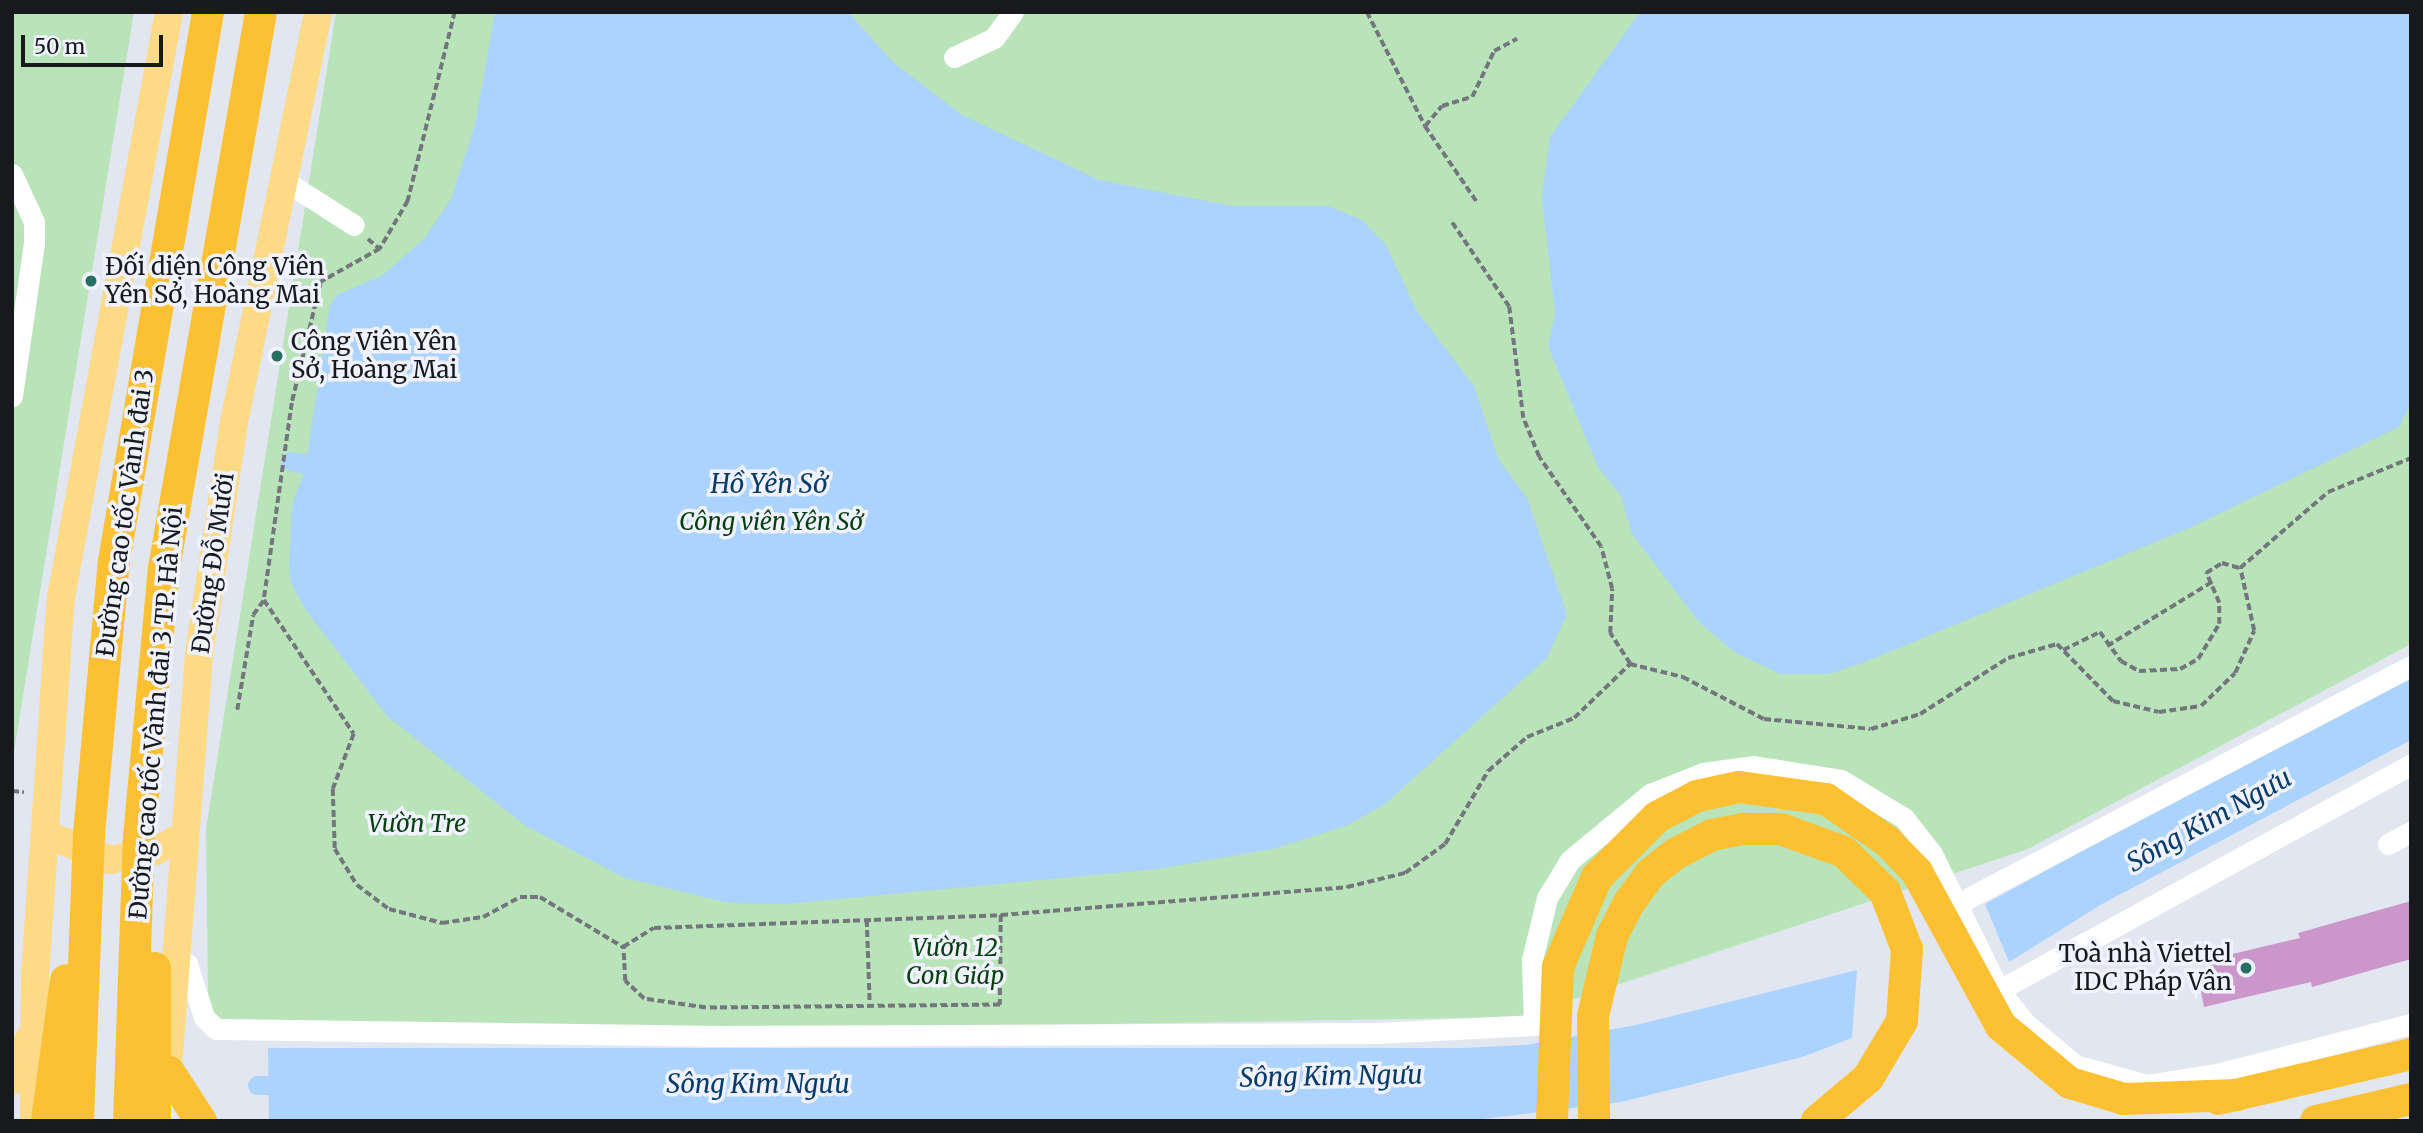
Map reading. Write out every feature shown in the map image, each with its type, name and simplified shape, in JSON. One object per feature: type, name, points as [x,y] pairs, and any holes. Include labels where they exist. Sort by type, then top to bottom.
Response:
[{"type":"highway","name":"Đường cao tốc Vành đai 3","points":[[89,834],[114,561],[208,12]]},
{"type":"highway","name":"Đường cao tốc Vành đai 3","points":[[193,390],[261,12]]},
{"type":"highway","points":[[155,1121],[159,837],[194,452],[193,390]]},
{"type":"highway","name":"Đường cao tốc Vành đai 3 TP. Hà Nội","points":[[128,1121],[139,837],[164,568],[193,390]]},
{"type":"highway","points":[[1544,1119],[1556,993],[1573,923],[1597,877],[1626,842],[1697,796],[1739,787],[1825,799],[1860,818],[1917,872],[1986,1005],[2046,1067],[2070,1083],[2124,1099],[2237,1095]]},
{"type":"highway","points":[[1594,1121],[1593,1016],[1612,936],[1651,873],[1712,835],[1743,829],[1806,835],[1868,872],[1897,913],[1909,989],[1902,1021],[1868,1078],[1817,1121]]},
{"type":"highway","points":[[47,1121],[89,834]]},
{"type":"highway","points":[[78,1121],[89,834]]},
{"type":"highway","points":[[1535,1032],[1544,1119]]},
{"type":"highway","points":[[2116,1121],[2411,1054]]},
{"type":"highway","points":[[169,1072],[201,1121]]},
{"type":"highway","points":[[2316,1121],[2411,1098]]},
{"type":"main road","points":[[34,1121],[35,1023],[52,687],[71,515],[169,12]]},
{"type":"main road","name":"Đường Đỗ Mười","points":[[167,1121],[173,960],[200,654],[234,422],[288,183],[318,14]]},
{"type":"main road","points":[[45,834],[74,851],[110,860],[155,851],[182,836]]},
{"type":"main road","points":[[14,1070],[35,1023]]},
{"type":"street","points":[[954,57],[994,38],[1013,12]]},
{"type":"street","points":[[12,174],[34,222],[34,243],[12,396]]},
{"type":"street","points":[[288,183],[354,225]]},
{"type":"street","points":[[1959,903],[2411,666]]},
{"type":"street","points":[[1999,990],[2411,764]]},
{"type":"street","points":[[173,960],[187,964],[204,1017],[216,1029],[722,1036],[1535,1032],[1532,960],[1548,898],[1570,860],[1650,794],[1703,773],[1797,768],[1872,794],[1904,818],[1959,903],[1999,990],[2025,1023],[2075,1065],[2147,1085],[2221,1073],[2411,1024]]},
{"type":"street","points":[[2388,844],[2411,832]]},
{"type":"path","points":[[237,710],[253,615],[264,600],[292,403],[321,282],[380,249],[408,201],[455,12]]},
{"type":"path","points":[[1367,12],[1425,126],[1477,202]]},
{"type":"path","points":[[1425,126],[1442,106],[1472,97],[1494,51],[1517,39]]},
{"type":"path","points":[[1450,220],[1509,307],[1523,418],[1539,457],[1601,547],[1612,589],[1610,633],[1630,664],[1683,677],[1764,719],[1871,729],[1920,714],[2008,658],[2057,644],[2113,701],[2159,712],[2201,706],[2235,673],[2254,631],[2240,568]]},
{"type":"path","points":[[2240,568],[2328,492],[2411,458]]},
{"type":"path","points":[[2063,650],[2100,632],[2107,646],[2139,671],[2160,674],[2198,659],[2220,624],[2212,582],[2206,573],[2222,563],[2240,568]]},
{"type":"path","points":[[2107,646],[2212,582]]},
{"type":"path","points":[[264,600],[354,734],[333,789],[334,849],[357,885],[389,909],[442,923],[484,917],[520,897],[540,897],[623,947]]},
{"type":"path","points":[[623,947],[654,928],[1002,915],[1347,887],[1405,873],[1445,844],[1488,771],[1527,737],[1574,718],[1630,664]]},
{"type":"path","points":[[623,947],[625,981],[644,999],[706,1008],[1000,1005],[1002,915]]},
{"type":"path","points":[[867,920],[870,1005]]},
{"type":"green space","points":[[12,12],[134,12],[12,764]]},
{"type":"green space","name":"Công viên Yên Sở","points":[[336,12],[2411,12],[2411,644],[2028,849],[1520,1017],[218,1039],[208,994],[206,829]]},
{"type":"water","name":"Hồ Yên Sở","points":[[495,12],[848,12],[893,62],[962,115],[1099,180],[1232,206],[1328,206],[1362,220],[1386,245],[1417,311],[1474,386],[1499,460],[1527,498],[1567,614],[1547,658],[1385,804],[1348,825],[1277,848],[1158,869],[785,904],[729,903],[625,878],[524,825],[387,716],[305,609],[290,581],[289,562],[292,505],[305,470],[330,305],[337,295],[383,275],[425,238],[451,199],[475,125]]},
{"type":"water","points":[[1640,12],[2411,12],[2411,404],[2399,427],[2192,527],[1865,662],[1829,674],[1780,674],[1734,652],[1698,621],[1632,534],[1621,496],[1598,467],[1548,346],[1555,313],[1542,198],[1550,137]]},
{"type":"water","points":[[2411,671],[2411,740],[2102,904],[2009,962],[1985,904]]},
{"type":"water","name":"Sông Kim Ngưu","points":[[1857,970],[1852,1038],[1802,1057],[1621,1102],[1467,1121],[269,1121],[268,1048],[1462,1048],[1526,1045],[1636,1025]]},
{"type":"building","points":[[2411,901],[2411,959],[2312,987],[2311,982],[2204,1007],[2201,992],[2211,977],[2207,960],[2300,938],[2298,933]]},
{"type":"waterway","points":[[290,461],[305,464]]},
{"type":"waterway","name":"Sông Kim Ngưu","points":[[257,1085],[295,1085]]},
{"type":"place","name":"Đối diện Công Viên Yên Sở, Hoàng Mai","points":[[91,281]]},
{"type":"place","name":"Công Viên Yên Sở, Hoàng Mai","points":[[277,356]]},
{"type":"place","name":"Toà nhà Viettel IDC Pháp Vân","points":[[2246,968]]},
{"type":"park label","name":"Vườn Tre","points":[[417,824]]},
{"type":"park label","name":"Vườn 12 Con Giáp","points":[[955,962]]}]
